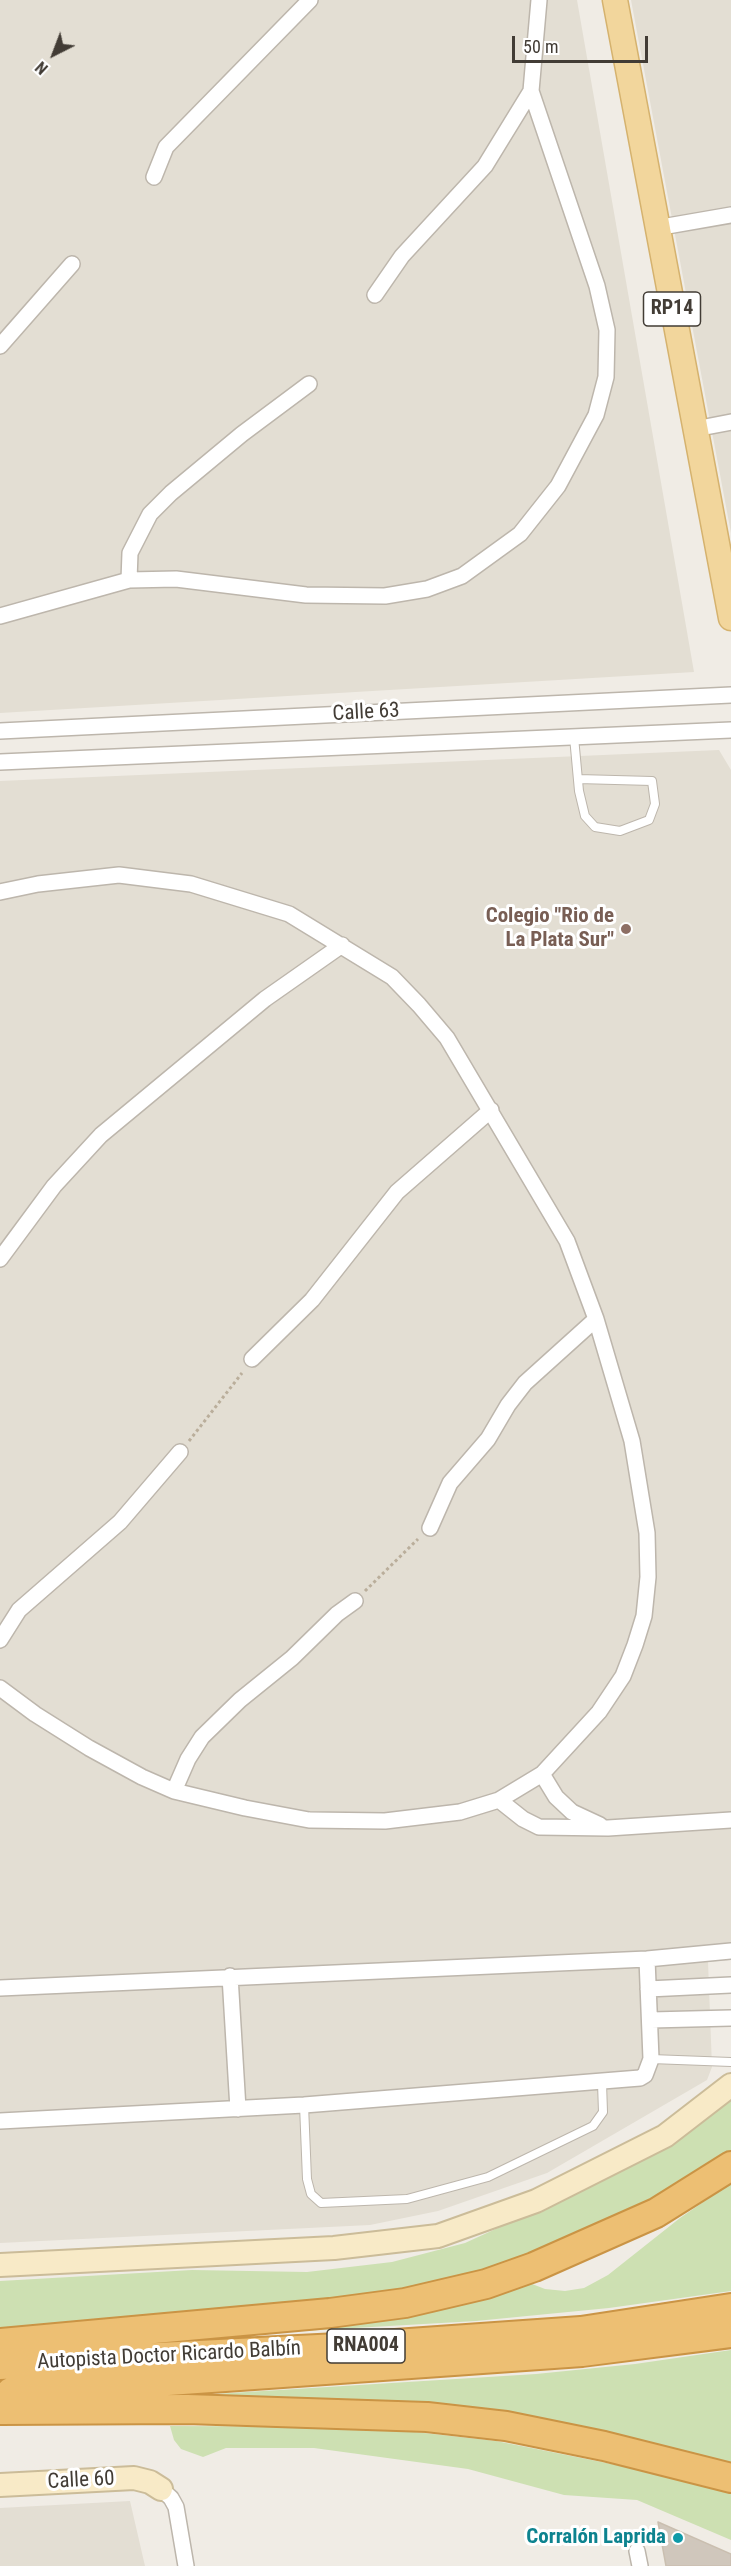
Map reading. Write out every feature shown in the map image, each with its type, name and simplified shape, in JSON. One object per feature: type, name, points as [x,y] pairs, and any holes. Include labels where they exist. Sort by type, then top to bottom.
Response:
[{"type":"highway","points":[[0,2343],[330,2313],[405,2303],[486,2284],[534,2266],[656,2213],[731,2166]]},
{"type":"highway","name":"Autopista Doctor Ricardo Balbín","points":[[0,2365],[338,2348],[581,2331],[731,2308]]},
{"type":"highway","name":"Autopista Doctor Ricardo Balbín","points":[[0,2393],[582,2352],[731,2333]]},
{"type":"highway","points":[[0,2410],[187,2409],[427,2417],[506,2426],[615,2449],[731,2478]]},
{"type":"main road","name":"RP14","points":[[615,0],[731,618]]},
{"type":"street","points":[[154,177],[166,147],[310,0]]},
{"type":"street","points":[[0,616],[129,580],[176,579],[306,595],[385,596],[427,589],[462,576],[520,534],[558,486],[596,416],[606,377],[607,330],[597,286],[531,91],[538,0]]},
{"type":"street","points":[[375,296],[402,256],[485,166],[531,91]]},
{"type":"street","points":[[656,228],[731,215]]},
{"type":"street","points":[[0,346],[72,264]]},
{"type":"street","points":[[129,580],[130,553],[150,514],[171,493],[242,434],[309,384]]},
{"type":"street","points":[[695,429],[731,422]]},
{"type":"street","name":"Calle 63","points":[[0,731],[731,695]]},
{"type":"street","name":"Calle 63","points":[[0,762],[731,730]]},
{"type":"street","points":[[0,892],[38,884],[119,875],[191,884],[289,914],[392,977],[419,1005],[447,1038],[567,1241],[596,1319],[632,1441],[645,1522],[648,1576],[644,1616],[622,1677],[599,1712],[542,1774],[499,1800],[460,1812],[385,1821],[309,1820],[245,1809],[174,1791],[142,1777],[89,1748],[35,1714],[0,1688]]},
{"type":"street","points":[[0,1259],[54,1186],[101,1134],[265,999],[342,945]]},
{"type":"street","points":[[252,1359],[312,1300],[397,1192],[491,1110]]},
{"type":"street","points":[[430,1528],[450,1483],[488,1439],[508,1405],[525,1383],[596,1319]]},
{"type":"street","points":[[0,1640],[19,1610],[120,1522],[180,1452]]},
{"type":"street","points":[[174,1791],[188,1759],[202,1737],[240,1700],[292,1658],[337,1614],[355,1601]]},
{"type":"street","points":[[542,1774],[556,1797],[572,1812],[608,1828]]},
{"type":"street","points":[[499,1800],[523,1819],[539,1827],[608,1828],[731,1820]]},
{"type":"street","points":[[0,1988],[647,1959],[731,1951]]},
{"type":"street","points":[[0,2121],[304,2105],[602,2083],[640,2078],[645,2074],[651,2059],[647,1959]]},
{"type":"street","points":[[230,1976],[238,2109]]},
{"type":"street","points":[[648,1989],[731,1985]]},
{"type":"street","points":[[651,2020],[731,2018]]},
{"type":"street","points":[[0,2265],[334,2248],[438,2236],[536,2201],[664,2136],[731,2085]]},
{"type":"street","name":"Calle 60","points":[[0,2485],[134,2478],[150,2482],[161,2489]]},
{"type":"street","points":[[161,2489],[171,2498],[176,2507],[186,2566]]},
{"type":"lane","points":[[574,737],[578,779],[585,816],[595,827],[620,831],[649,820],[655,804],[652,781],[578,779]]},
{"type":"lane","points":[[651,2059],[731,2062]]},
{"type":"lane","points":[[304,2105],[307,2179],[311,2194],[321,2203],[406,2199],[488,2177],[593,2126],[603,2112],[602,2083]]},
{"type":"path","points":[[180,1452],[252,1359]]},
{"type":"path","points":[[355,1601],[430,1528]]},
{"type":"shaded area","points":[[0,0],[577,0],[694,672],[0,713]]},
{"type":"shaded area","points":[[631,0],[731,0],[731,533]]},
{"type":"shaded area","points":[[719,750],[731,770],[731,1960],[708,1962],[712,2067],[707,2080],[547,2173],[438,2211],[370,2225],[0,2243],[0,781]]},
{"type":"shaded area","points":[[130,2501],[145,2566],[0,2566],[0,2508]]},
{"type":"green space","points":[[731,2098],[731,2151],[695,2178],[632,2213],[507,2267],[399,2296],[0,2332],[0,2281],[192,2270],[307,2272],[392,2262],[465,2243],[618,2173],[675,2140]]},
{"type":"green space","points":[[731,2183],[731,2291],[609,2308],[476,2321],[215,2336],[527,2282],[545,2289],[565,2291],[584,2288],[608,2275],[680,2218]]},
{"type":"green space","points":[[731,2350],[731,2468],[216,2401],[215,2394],[536,2374],[635,2364]]},
{"type":"green space","points":[[170,2426],[370,2427],[496,2441],[677,2477],[731,2492],[731,2540],[637,2500],[564,2495],[468,2469],[314,2448],[226,2448],[203,2457],[181,2449],[174,2440]]},
{"type":"building","name":"Corralón Laprida","points":[[658,2522],[731,2554],[731,2566],[666,2566]]},
{"type":"place","name":"Colegio \"Rio de La Plata Sur\"","points":[[626,929]]},
{"type":"place","name":"Corralón Laprida","points":[[678,2538]]}]
